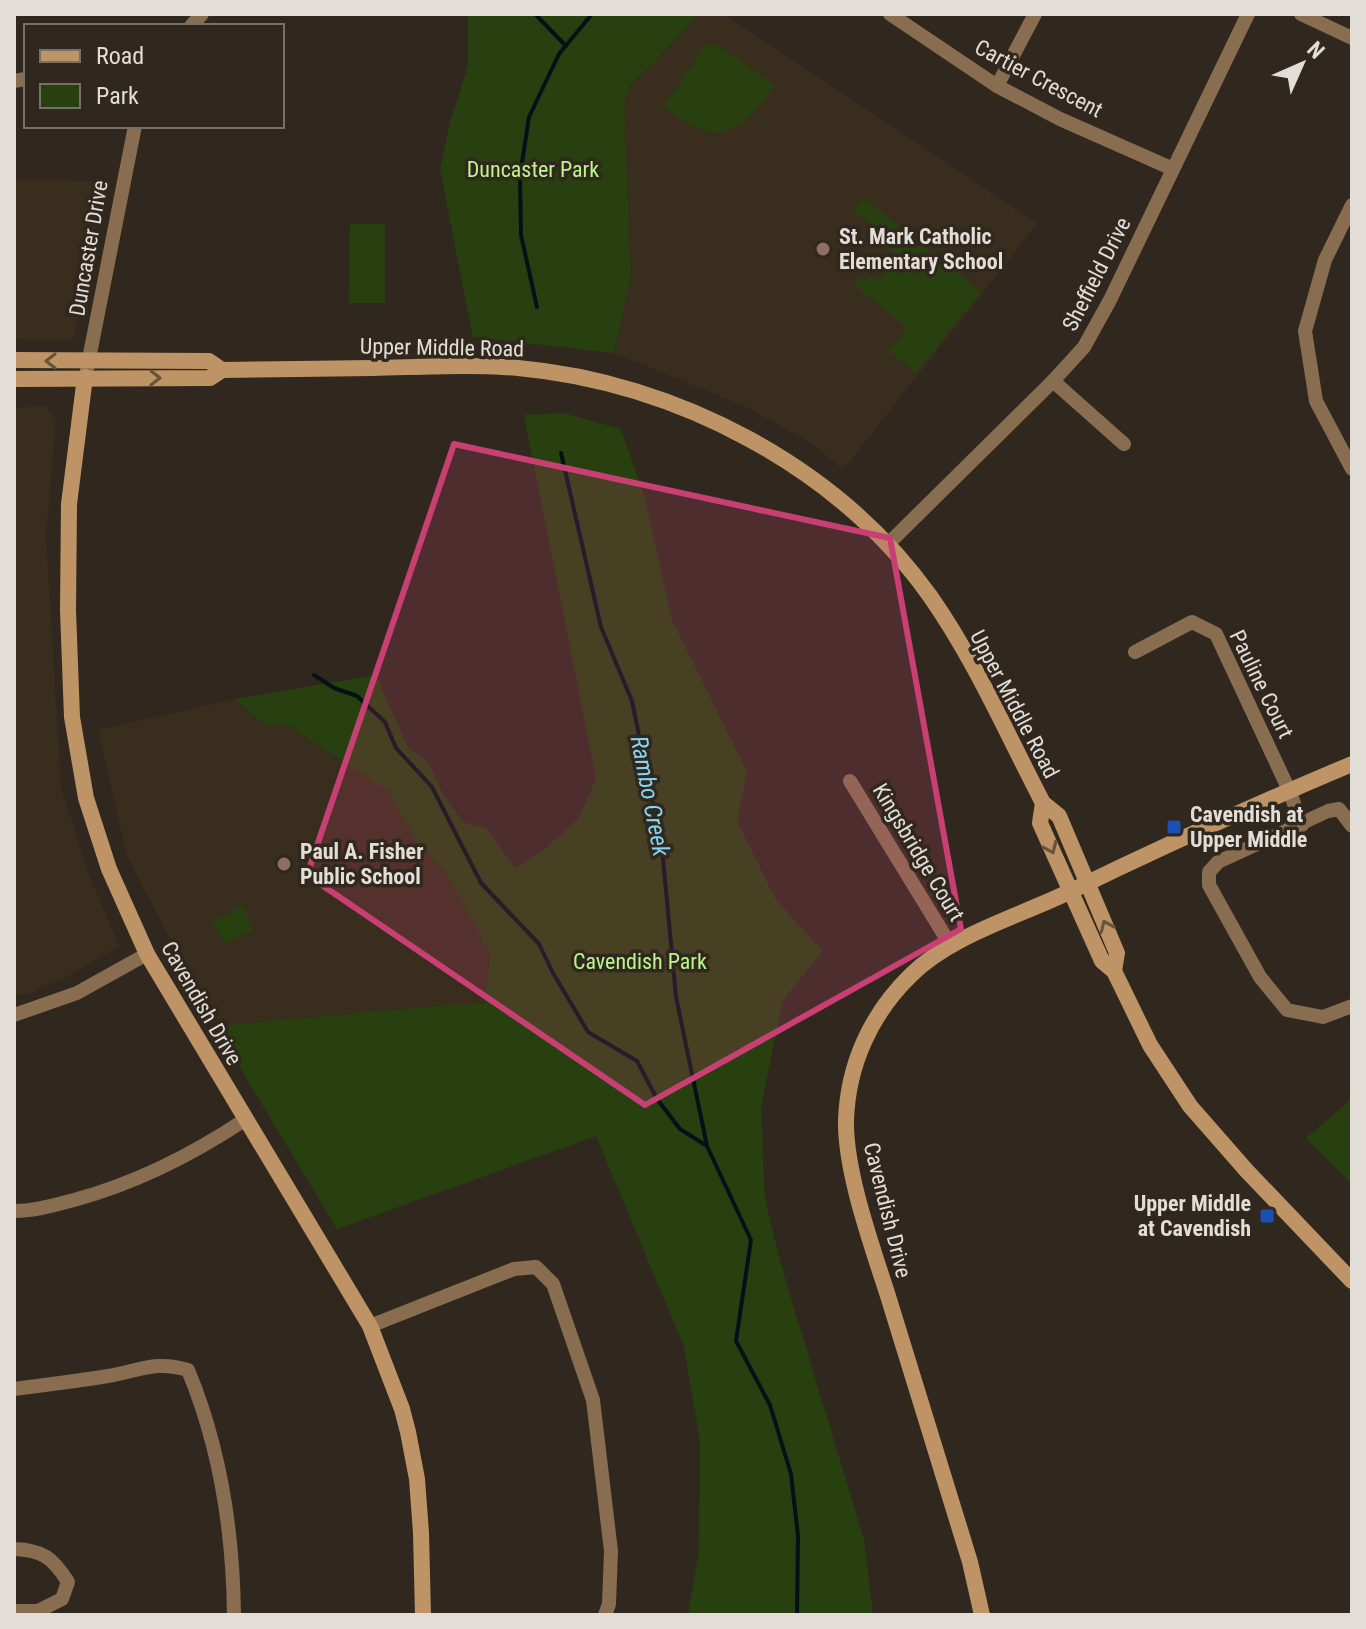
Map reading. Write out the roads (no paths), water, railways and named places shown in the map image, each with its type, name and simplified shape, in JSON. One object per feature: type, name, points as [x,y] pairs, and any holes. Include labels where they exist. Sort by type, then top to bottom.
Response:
[{"type":"street","name":"Cartier Crescent","points":[[890,14],[997,86],[1060,119],[1173,169]]},
{"type":"street","points":[[997,86],[1035,14]]},
{"type":"street","name":"Sheffield Drive","points":[[887,545],[1084,347],[1248,14]]},
{"type":"street","points":[[1301,14],[1352,38]]},
{"type":"street","name":"Duncaster Drive","points":[[87,369],[135,128]]},
{"type":"street","points":[[1352,205],[1325,260],[1305,331],[1316,401],[1352,469]]},
{"type":"street","name":"Upper Middle Road","points":[[14,360],[210,378],[222,370],[469,365],[565,374],[676,406],[737,433],[790,465],[843,503],[887,545],[929,596],[962,648],[1043,803],[1059,816],[1117,953],[1114,971]]},
{"type":"street","name":"Upper Middle Road","points":[[14,379],[87,369]]},
{"type":"street","name":"Cavendish Drive","points":[[87,369],[69,504],[68,611],[72,717],[86,798],[105,859],[147,954],[370,1326],[402,1409],[417,1479],[423,1615]]},
{"type":"street","points":[[1053,381],[1124,444]]},
{"type":"street","name":"Pauline Court","points":[[1135,652],[1192,622],[1216,634],[1289,790]]},
{"type":"street","name":"Cavendish Drive","points":[[982,1615],[970,1562],[866,1227],[848,1150],[848,1092],[854,1066],[874,1019],[913,972],[951,946],[1352,764]]},
{"type":"street","name":"Kingsbridge Court","points":[[850,781],[951,946]]},
{"type":"street","points":[[1289,790],[1302,825]]},
{"type":"street","name":"Upper Middle Road","points":[[1043,803],[1040,823],[1102,961],[1114,971],[1150,1045],[1190,1106],[1352,1281]]},
{"type":"street","points":[[1352,826],[1339,809],[1328,811],[1218,862],[1209,872],[1209,885],[1260,977],[1287,1010],[1323,1017],[1352,1006]]},
{"type":"street","points":[[14,1015],[77,993],[147,954]]},
{"type":"street","points":[[14,1211],[52,1206],[128,1184],[208,1144],[246,1119]]},
{"type":"street","points":[[370,1326],[514,1269],[536,1267],[553,1284],[593,1400],[611,1551],[609,1604],[605,1615]]},
{"type":"street","points":[[14,1389],[121,1374],[143,1366],[167,1364],[188,1370],[213,1444],[227,1508],[234,1615]]},
{"type":"street","points":[[14,1549],[31,1549],[55,1562],[68,1582],[62,1599],[38,1611],[14,1611]]},
{"type":"waterway","points":[[535,14],[566,46]]},
{"type":"waterway","name":"Rambo Creek","points":[[537,307],[521,235],[520,176],[529,117],[559,54],[592,14]]},
{"type":"waterway","name":"Rambo Creek","points":[[561,453],[601,627],[632,701],[662,848],[676,997],[707,1146],[751,1240],[736,1341],[770,1405],[791,1474],[798,1536],[797,1615]]},
{"type":"waterway","points":[[314,675],[334,688],[357,696],[385,722],[396,748],[432,787],[481,883],[539,944],[588,1032],[637,1061],[657,1099],[680,1129],[707,1146]]},
{"type":"place","name":"St. Mark Catholic Elementary School","points":[[823,249]]},
{"type":"place","name":"Cavendish at Upper Middle","points":[[1174,827]]},
{"type":"place","name":"Paul A. Fisher Public School","points":[[284,864]]},
{"type":"place","name":"Upper Middle at Cavendish","points":[[1267,1216]]},
{"type":"park label","name":"Duncaster Park","points":[[533,169]]},
{"type":"park label","name":"Cavendish Park","points":[[640,961]]}]
